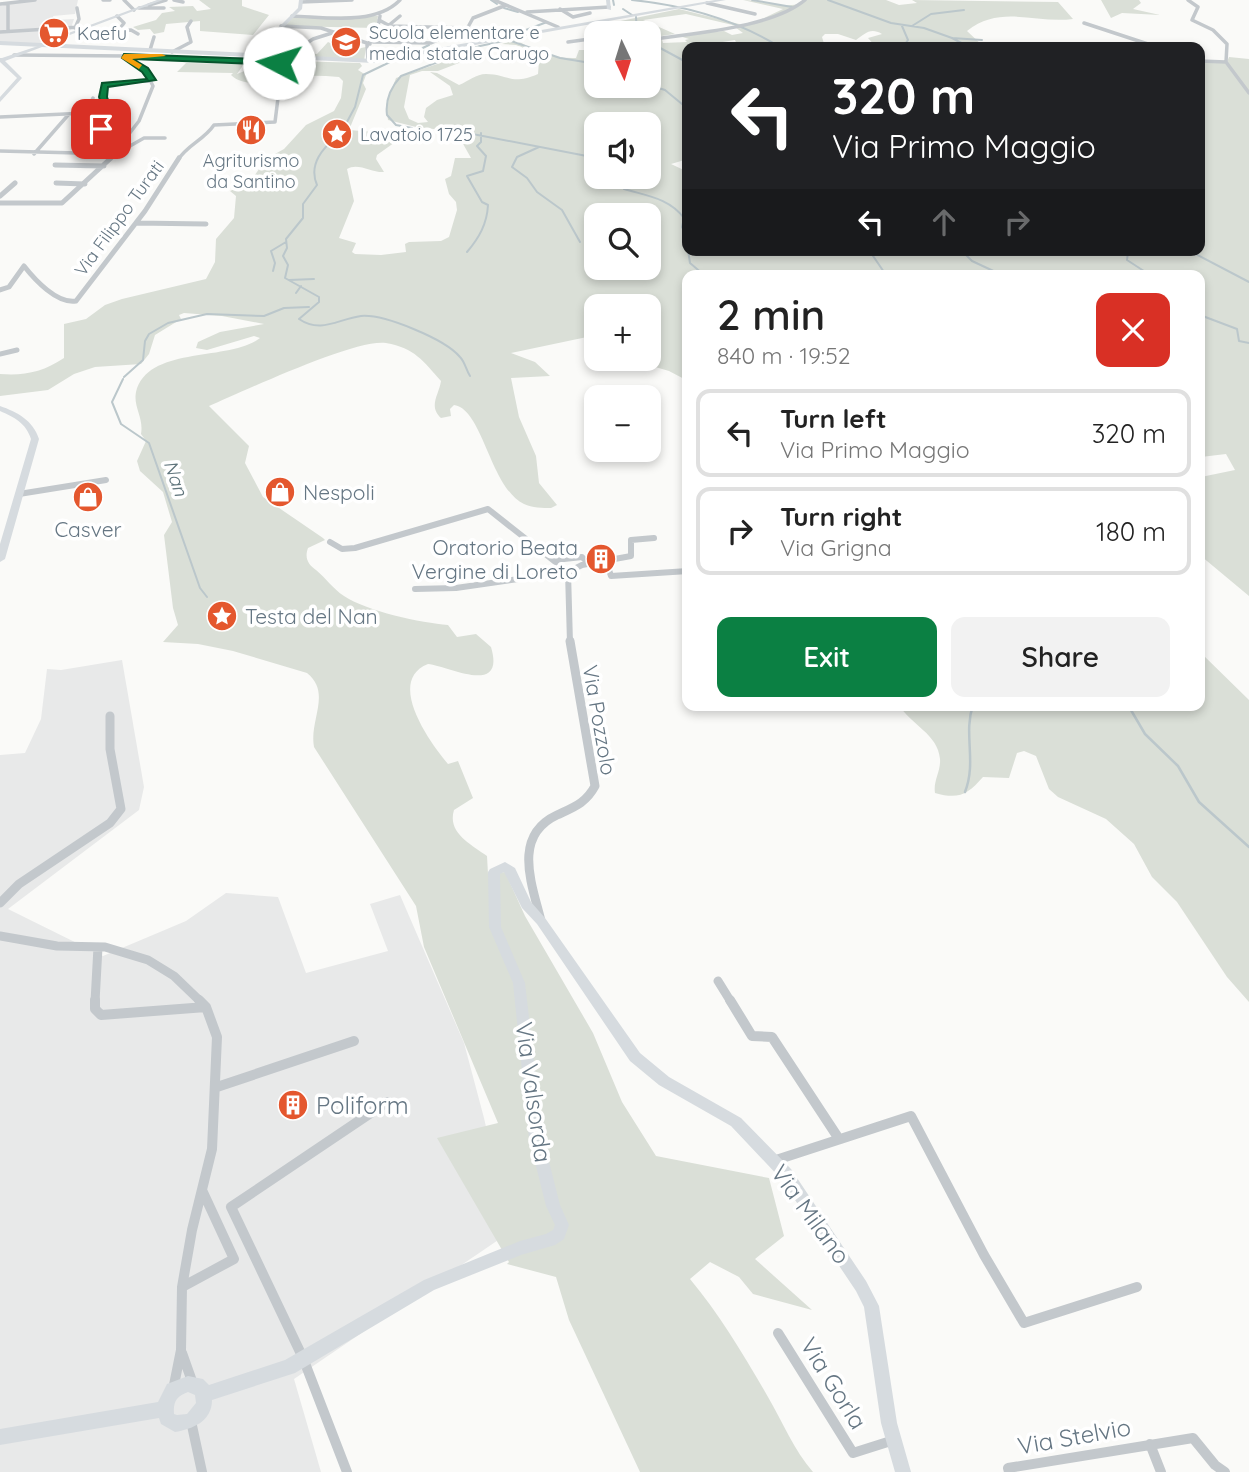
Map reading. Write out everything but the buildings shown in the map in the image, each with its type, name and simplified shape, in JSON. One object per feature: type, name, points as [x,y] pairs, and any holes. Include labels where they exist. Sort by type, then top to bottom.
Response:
[{"type":"main road","points":[[601,21],[723,0]]},
{"type":"main road","points":[[561,28],[673,9]]},
{"type":"main road","points":[[601,21],[638,15]]},
{"type":"main road","points":[[248,52],[245,55],[371,61],[584,24]]},
{"type":"main road","points":[[0,44],[277,58]]},
{"type":"main road","points":[[0,44],[44,45]]},
{"type":"main road","points":[[220,55],[257,50]]},
{"type":"main road","points":[[220,55],[253,62],[290,59]]},
{"type":"street","points":[[0,4],[35,0]]},
{"type":"street","points":[[103,1],[110,0]]},
{"type":"street","points":[[124,0],[136,9]]},
{"type":"street","points":[[149,7],[161,0]]},
{"type":"street","points":[[149,7],[166,0]]},
{"type":"street","points":[[174,0],[183,2]]},
{"type":"street","points":[[290,59],[288,54],[261,54],[257,50],[301,7],[301,1],[352,0]]},
{"type":"street","points":[[371,61],[367,46],[371,43],[380,18],[400,0]]},
{"type":"street","points":[[495,0],[503,6],[527,12],[561,28]]},
{"type":"street","points":[[527,12],[560,9],[610,18],[608,0]]},
{"type":"street","points":[[662,38],[741,26],[804,0]]},
{"type":"street","points":[[1188,0],[1198,7],[1192,20],[1213,30],[1227,44],[1226,62],[1249,93]]},
{"type":"street","points":[[707,3],[755,14]]},
{"type":"street","points":[[8,4],[8,31]]},
{"type":"street","points":[[281,26],[319,28],[371,43],[432,43],[466,28],[471,19],[503,6]]},
{"type":"street","points":[[149,7],[149,12],[156,13]]},
{"type":"street","points":[[77,8],[79,35],[131,30],[138,34]]},
{"type":"street","points":[[0,100],[20,78],[1,60],[44,45],[79,28],[136,9],[164,8]]},
{"type":"street","points":[[560,9],[573,17],[590,13]]},
{"type":"street","points":[[117,16],[123,22],[118,31]]},
{"type":"street","points":[[292,16],[380,18],[388,26],[466,28],[496,38]]},
{"type":"street","points":[[388,26],[400,16]]},
{"type":"street","points":[[172,52],[191,42],[187,27],[191,21]]},
{"type":"street","points":[[1084,23],[1142,42]]},
{"type":"street","points":[[0,32],[79,28]]},
{"type":"street","points":[[298,49],[313,38],[334,32]]},
{"type":"street","points":[[150,50],[154,37]]},
{"type":"street","points":[[568,42],[584,40]]},
{"type":"street","points":[[14,55],[126,56],[253,62]]},
{"type":"street","points":[[0,203],[62,203],[116,154],[133,133],[151,94],[152,80],[145,70],[124,58],[126,56]]},
{"type":"street","points":[[1205,61],[1226,62]]},
{"type":"street","name":"Via Filippo Turati","points":[[0,290],[9,287],[24,266],[34,281],[69,302],[75,302],[135,223],[183,152],[207,136],[212,125],[275,122],[279,97],[307,78],[280,66],[253,62]]},
{"type":"street","points":[[101,129],[108,112],[103,97],[106,85],[152,80]]},
{"type":"street","points":[[87,113],[93,98]]},
{"type":"street","points":[[0,117],[108,112]]},
{"type":"street","points":[[34,154],[41,142],[52,135],[69,114]]},
{"type":"street","points":[[0,151],[34,154],[116,154],[144,138],[165,138]]},
{"type":"street","points":[[55,165],[104,166]]},
{"type":"street","points":[[84,171],[97,172]]},
{"type":"street","points":[[0,196],[15,183]]},
{"type":"street","points":[[55,183],[85,184]]},
{"type":"street","points":[[135,223],[206,225]]},
{"type":"street","points":[[0,354],[17,350]]},
{"type":"street","points":[[0,408],[17,415],[34,432],[34,449],[0,559]]},
{"type":"street","points":[[19,494],[106,480]]},
{"type":"street","points":[[330,542],[342,549],[355,548],[488,509],[568,572]]},
{"type":"street","points":[[635,575],[631,540],[654,538]]},
{"type":"street","points":[[415,589],[456,588],[568,572],[589,564],[631,556]]},
{"type":"street","points":[[555,560],[582,557],[589,564]]},
{"type":"street","points":[[606,561],[611,576],[682,571]]},
{"type":"street","name":"Via Pozzolo","points":[[541,921],[528,866],[533,831],[544,820],[584,802],[593,795],[595,786],[570,650],[568,572]]},
{"type":"street","points":[[0,903],[19,884],[110,823],[121,809],[110,749],[110,716]]},
{"type":"street","name":"Via Valsorda","points":[[199,1390],[289,1367],[429,1285],[520,1248],[550,1240],[559,1234],[562,1226],[553,1206],[536,1138],[519,983],[495,927],[494,872],[505,866],[511,871],[526,905],[541,921]]},
{"type":"street","name":"Via Milano","points":[[541,921],[635,1057],[664,1081],[736,1122],[786,1174],[854,1275],[870,1306],[894,1440],[903,1472]]},
{"type":"street","points":[[0,936],[57,946],[98,947],[148,960],[174,976],[206,1007],[217,1037],[217,1087],[212,1149],[182,1287],[181,1350],[173,1390],[164,1409],[167,1418],[175,1424],[191,1421],[202,1409],[199,1390],[181,1350]]},
{"type":"street","points":[[98,947],[95,1009],[101,1015],[206,1007]]},
{"type":"street","points":[[718,981],[752,1036],[772,1037],[839,1139]]},
{"type":"street","points":[[217,1087],[354,1041]]},
{"type":"street","points":[[347,1472],[303,1358],[231,1207],[387,1102]]},
{"type":"street","points":[[774,1161],[911,1116],[984,1255],[1024,1322],[1137,1287]]},
{"type":"street","points":[[182,1287],[234,1259],[202,1190]]},
{"type":"street","name":"Via Gorla","points":[[778,1334],[853,1453],[894,1440]]},
{"type":"street","points":[[173,1390],[183,1385],[199,1390]]},
{"type":"street","points":[[0,1437],[164,1409]]},
{"type":"street","points":[[191,1421],[202,1472]]},
{"type":"street","name":"Via Stelvio","points":[[1009,1472],[1008,1468],[1193,1438],[1215,1465],[1225,1472]]},
{"type":"street","name":"Via Stelvio","points":[[1150,1444],[1161,1472]]},
{"type":"shaded area","points":[[30,0],[78,0],[75,14],[53,16],[54,20],[74,19],[70,31],[37,44],[0,42],[0,4]]},
{"type":"shaded area","points":[[199,0],[242,0],[242,6],[269,15],[253,35],[200,31],[200,21],[166,24],[164,32],[154,34],[150,29],[138,30],[133,27],[156,20],[162,13],[175,11],[169,7],[193,6],[197,11],[211,9]]},
{"type":"shaded area","points":[[743,0],[784,5],[806,0],[886,0],[899,5],[917,3],[912,0],[1058,2],[1073,19],[993,18],[967,31],[979,42],[872,42],[868,38],[882,34],[874,31],[856,40],[838,34],[825,34],[822,37],[824,42],[687,42],[685,40],[689,39],[676,35],[724,31],[732,35],[743,33],[735,27],[737,26],[686,14],[643,20],[645,21],[621,21],[679,9],[747,26],[783,9]]},
{"type":"shaded area","points":[[1101,0],[1139,0],[1141,3],[1133,9],[1160,15],[1122,13],[1111,18]]},
{"type":"shaded area","points":[[378,16],[376,28],[285,26],[293,17]]},
{"type":"shaded area","points":[[662,28],[675,34],[662,36]]},
{"type":"shaded area","points":[[522,38],[518,41],[561,57],[576,58],[579,50],[584,50],[584,98],[662,98],[662,40],[663,43],[682,42],[682,161],[671,164],[682,169],[682,256],[1205,256],[1205,61],[1227,62],[1229,57],[1249,59],[1249,596],[1205,559],[1205,476],[1235,470],[1226,454],[1205,457],[1205,270],[682,270],[682,378],[661,369],[661,294],[584,294],[584,338],[511,353],[535,362],[550,376],[511,378],[519,417],[536,456],[539,483],[557,505],[551,508],[524,504],[512,495],[472,420],[464,410],[454,405],[450,409],[451,416],[441,418],[435,409],[435,400],[441,381],[418,356],[396,345],[371,344],[350,349],[299,367],[209,406],[249,446],[245,463],[263,497],[325,540],[308,548],[307,558],[311,566],[336,590],[354,601],[380,611],[448,625],[457,637],[476,634],[491,647],[493,662],[490,671],[483,675],[461,673],[428,664],[416,672],[411,684],[411,698],[423,728],[448,764],[458,761],[473,798],[454,810],[454,825],[462,837],[487,856],[488,874],[505,872],[525,916],[593,1033],[622,1102],[656,1156],[769,1178],[784,1236],[755,1259],[812,1310],[753,1294],[739,1277],[710,1262],[690,1279],[732,1336],[794,1445],[813,1472],[640,1472],[569,1320],[556,1277],[507,1264],[509,1262],[437,1138],[498,1123],[424,947],[416,906],[314,747],[319,698],[314,681],[307,673],[233,651],[198,644],[163,642],[178,625],[173,608],[164,535],[172,522],[163,492],[140,471],[137,461],[146,441],[141,434],[136,392],[144,377],[156,367],[191,356],[230,350],[260,338],[254,336],[207,350],[196,348],[198,342],[220,332],[264,324],[222,316],[184,313],[179,315],[181,319],[155,335],[149,354],[141,364],[95,367],[74,374],[48,390],[0,396],[0,374],[33,372],[64,358],[64,324],[86,319],[105,305],[122,299],[206,279],[215,262],[216,239],[234,218],[236,196],[230,191],[250,182],[266,159],[284,149],[306,125],[334,111],[341,98],[343,81],[339,77],[300,76],[253,83],[237,79],[231,75],[233,73],[177,72],[186,63],[244,64],[237,74],[257,66],[291,68],[295,61],[360,63],[362,66],[358,70],[366,75],[363,83],[366,89],[349,130],[374,132],[383,137],[380,144],[398,140],[377,155],[376,159],[384,172],[360,167],[347,169],[354,201],[339,238],[356,243],[352,252],[355,254],[381,255],[406,252],[405,244],[409,242],[441,241],[449,237],[457,210],[445,179],[451,176],[455,158],[471,158],[462,142],[451,140],[477,134],[416,127],[388,120],[386,105],[396,78],[465,51],[461,49],[483,45],[462,55],[472,58],[438,71],[422,71],[410,75],[404,107],[409,119],[418,123],[428,122],[424,117],[426,108],[437,100],[453,95],[450,86],[430,72],[459,85],[482,74],[521,79],[538,74],[539,61],[543,56],[516,45],[502,44]]},
{"type":"shaded area","points":[[328,42],[347,51],[366,47],[364,61],[294,58],[299,53],[317,54]]},
{"type":"shaded area","points":[[1205,657],[1249,700],[1249,1002],[1227,977],[1177,902],[1152,877],[1134,844],[1106,819],[1058,797],[1049,789],[1036,756],[1024,751],[1017,753],[1009,778],[983,777],[973,788],[962,794],[951,796],[935,793],[940,763],[938,750],[929,736],[904,712],[1205,711]]},
{"type":"shaded area","points":[[122,660],[144,787],[139,810],[8,909],[103,956],[186,921],[226,893],[278,897],[306,973],[388,951],[370,904],[400,895],[464,1043],[484,1118],[510,1232],[294,1379],[321,1472],[0,1472],[0,755],[25,753],[41,719],[47,669],[61,670]]},
{"type":"waterway","points":[[491,0],[497,4]]},
{"type":"waterway","points":[[613,0],[614,5]]},
{"type":"waterway","points":[[632,0],[709,15],[772,42]]},
{"type":"waterway","points":[[752,0],[792,7]]},
{"type":"waterway","points":[[828,0],[891,23],[924,28],[952,38]]},
{"type":"waterway","points":[[504,8],[518,12]]},
{"type":"waterway","points":[[623,9],[632,15]]},
{"type":"waterway","points":[[912,26],[931,14],[964,10]]},
{"type":"waterway","points":[[636,17],[636,21]]},
{"type":"waterway","points":[[510,36],[547,22]]},
{"type":"waterway","points":[[902,26],[907,42]]},
{"type":"waterway","points":[[952,38],[982,40]]},
{"type":"waterway","points":[[952,38],[960,42]]},
{"type":"waterway","points":[[412,128],[396,125],[387,115],[388,99],[401,76],[480,46],[508,40],[560,58],[584,62]]},
{"type":"waterway","points":[[412,53],[429,45]]},
{"type":"waterway","points":[[662,49],[682,60]]},
{"type":"waterway","points":[[341,133],[355,107],[363,75],[390,62]]},
{"type":"waterway","points":[[662,89],[682,104]]},
{"type":"waterway","points":[[457,131],[481,136]]},
{"type":"waterway","points":[[301,287],[285,278],[288,265],[283,256],[287,248],[286,239],[303,218],[303,204],[317,185],[314,170],[318,157],[338,135]]},
{"type":"waterway","points":[[467,252],[482,230],[488,205],[482,202],[467,176],[483,171],[486,156],[477,146],[481,142],[481,136]]},
{"type":"waterway","points":[[481,136],[584,155]]},
{"type":"waterway","points":[[539,147],[517,157],[512,167],[527,178],[537,192],[562,210],[580,242]]},
{"type":"waterway","points":[[624,189],[657,199],[672,206],[682,216]]},
{"type":"waterway","points":[[273,271],[275,263],[271,251],[286,242]]},
{"type":"waterway","points":[[689,256],[690,263],[698,270]]},
{"type":"waterway","points":[[873,256],[883,270]]},
{"type":"waterway","points":[[967,256],[991,270]]},
{"type":"waterway","points":[[1128,256],[1127,260],[1142,270]]},
{"type":"waterway","points":[[1199,256],[1249,282]]},
{"type":"waterway","points":[[289,280],[314,279]]},
{"type":"waterway","points":[[296,293],[301,287]]},
{"type":"waterway","points":[[301,287],[319,297],[319,302],[299,319],[322,325],[371,316],[398,323],[452,350],[462,359],[470,376]]},
{"type":"waterway","name":"Nan","points":[[124,377],[143,360],[145,341],[149,334],[168,323],[207,314],[264,316],[284,308],[309,307]]},
{"type":"waterway","points":[[1205,317],[1237,329],[1239,341],[1249,343]]},
{"type":"waterway","name":"Nan","points":[[123,379],[112,402],[121,424],[149,443],[200,588],[207,597]]},
{"type":"waterway","points":[[965,792],[970,769],[971,711]]},
{"type":"waterway","points":[[1132,711],[1145,734],[1178,766],[1199,802],[1249,847]]},
{"type":"slow traffic","points":[[139,67],[124,57],[162,56]]},
{"type":"place","name":"Kaefu","points":[[54,33]]},
{"type":"place","name":"Scuola elementare e media statale Carugo","points":[[346,42]]},
{"type":"place","name":"Agriturismo da Santino","points":[[251,130]]},
{"type":"place","name":"Lavatoio 1725","points":[[337,134]]},
{"type":"place","name":"Nespoli","points":[[280,492]]},
{"type":"place","name":"Casver","points":[[88,497]]},
{"type":"place","name":"Oratorio Beata Vergine di Loreto","points":[[601,559]]},
{"type":"place","name":"Testa del Nan","points":[[222,616]]},
{"type":"place","name":"Poliform","points":[[293,1105]]},
{"type":"route","points":[[101,129],[108,112],[103,97],[105,85],[152,80],[145,70],[124,56],[279,63]]}]
